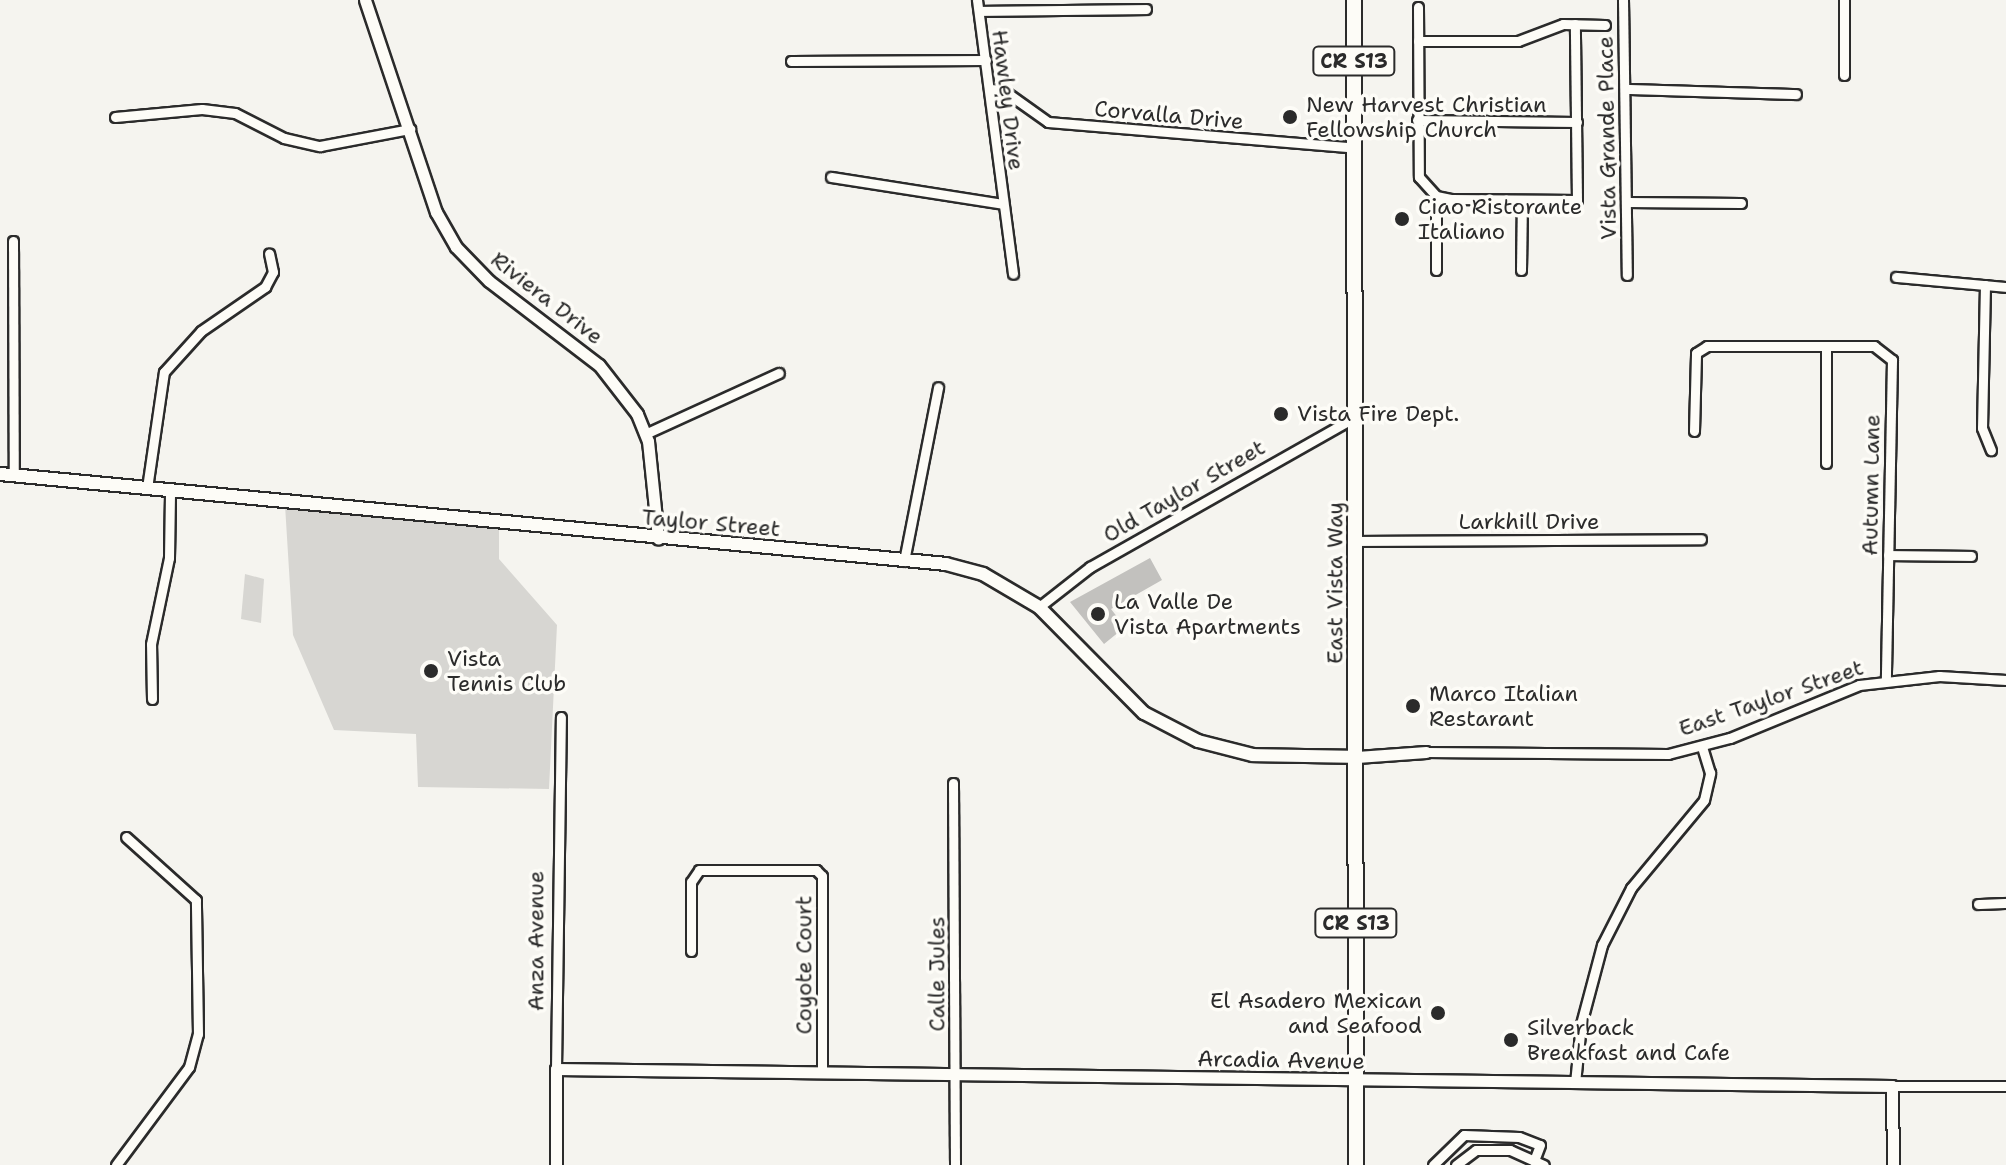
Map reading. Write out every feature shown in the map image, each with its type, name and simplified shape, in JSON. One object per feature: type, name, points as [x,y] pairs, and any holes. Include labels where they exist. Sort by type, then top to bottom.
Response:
[{"type":"main road","name":"East Vista Way","points":[[1354,0],[1356,1165]]},
{"type":"main road","name":"Taylor Street","points":[[0,474],[904,561],[983,574],[1039,607],[1144,713],[1198,741],[1253,755],[1357,757]]},
{"type":"street","name":"Riviera Drive","points":[[365,0],[436,212],[456,247],[489,281],[599,365],[619,385],[645,434],[658,538]]},
{"type":"street","name":"Vista Grande Place","points":[[1623,0],[1627,275]]},
{"type":"street","points":[[1844,0],[1844,75]]},
{"type":"street","points":[[978,5],[1146,9]]},
{"type":"street","name":"Hawley Drive","points":[[978,5],[1013,274]]},
{"type":"street","points":[[1418,7],[1419,177],[1436,196],[1436,270]]},
{"type":"street","points":[[1418,41],[1518,41],[1575,24],[1605,25]]},
{"type":"street","points":[[1436,196],[1577,200],[1575,24]]},
{"type":"street","points":[[791,61],[986,60]]},
{"type":"street","name":"Corvalla Drive","points":[[989,89],[1003,90],[1048,122],[1356,148]]},
{"type":"street","points":[[1626,89],[1796,94]]},
{"type":"street","points":[[115,117],[224,112],[320,146],[410,129]]},
{"type":"street","points":[[1417,120],[1577,122]]},
{"type":"street","name":"Hawley Drive","points":[[831,177],[1003,204]]},
{"type":"street","points":[[1521,270],[1522,200]]},
{"type":"street","points":[[1627,202],[1741,203]]},
{"type":"street","points":[[13,241],[14,476]]},
{"type":"street","points":[[147,488],[164,372],[201,331],[265,287],[273,272],[269,253]]},
{"type":"street","points":[[1896,277],[2006,287]]},
{"type":"street","points":[[1985,285],[1982,428],[1991,450]]},
{"type":"street","name":"Autumn Lane","points":[[1694,431],[1696,353],[1707,346],[1874,346],[1892,360],[1886,681]]},
{"type":"street","name":"Autumn Lane","points":[[1826,346],[1826,463]]},
{"type":"street","points":[[645,434],[779,373]]},
{"type":"street","points":[[904,561],[938,387]]},
{"type":"street","name":"Old Taylor Street","points":[[1039,607],[1090,567],[1355,417]]},
{"type":"street","points":[[152,699],[151,644],[169,558],[170,491]]},
{"type":"street","name":"Larkhill Drive","points":[[1357,541],[1701,539]]},
{"type":"street","points":[[1888,555],[1971,556]]},
{"type":"street","name":"East Taylor Street","points":[[1357,757],[1426,752],[1607,756],[1702,747],[1832,693],[1886,681],[2006,680]]},
{"type":"street","name":"Anza Avenue","points":[[556,1165],[561,717]]},
{"type":"street","points":[[1575,1083],[1581,1024],[1602,945],[1631,888],[1704,800],[1710,773],[1702,747]]},
{"type":"street","name":"Calle Jules","points":[[953,783],[955,1165]]},
{"type":"street","points":[[116,1165],[189,1067],[198,1034],[196,900],[126,837]]},
{"type":"street","name":"Coyote Court","points":[[691,951],[691,882],[699,870],[816,870],[822,876],[822,1073]]},
{"type":"street","points":[[1978,904],[2006,903]]},
{"type":"street","name":"Arcadia Avenue","points":[[556,1069],[1354,1081],[2006,1086]]},
{"type":"street","points":[[1892,1086],[1893,1165]]},
{"type":"street","points":[[1433,1165],[1464,1135],[1519,1137],[1540,1145],[1539,1163],[1510,1150],[1476,1150],[1456,1165]]},
{"type":"shaded area","name":"Vista Tennis Club","points":[[285,505],[499,525],[499,559],[557,625],[549,789],[418,787],[416,734],[334,730],[293,635]]},
{"type":"shaded area","points":[[245,574],[264,579],[261,623],[241,619]]},
{"type":"building","points":[[1150,558],[1162,580],[1111,609],[1125,627],[1104,644],[1070,602]]},
{"type":"place","name":"New Harvest Christian Fellowship Church","points":[[1290,117]]},
{"type":"place","name":"Ciao Ristorante Italiano","points":[[1402,219]]},
{"type":"place","name":"Vista Fire Dept.","points":[[1281,414]]},
{"type":"place","name":"La Valle De Vista Apartments","points":[[1098,614]]},
{"type":"place","name":"Vista Tennis Club","points":[[431,671]]},
{"type":"place","name":"Marco Italian Restarant","points":[[1413,706]]},
{"type":"place","name":"El Asadero Mexican and Seafood","points":[[1438,1013]]},
{"type":"place","name":"Silverback Breakfast and Cafe","points":[[1511,1040]]}]
